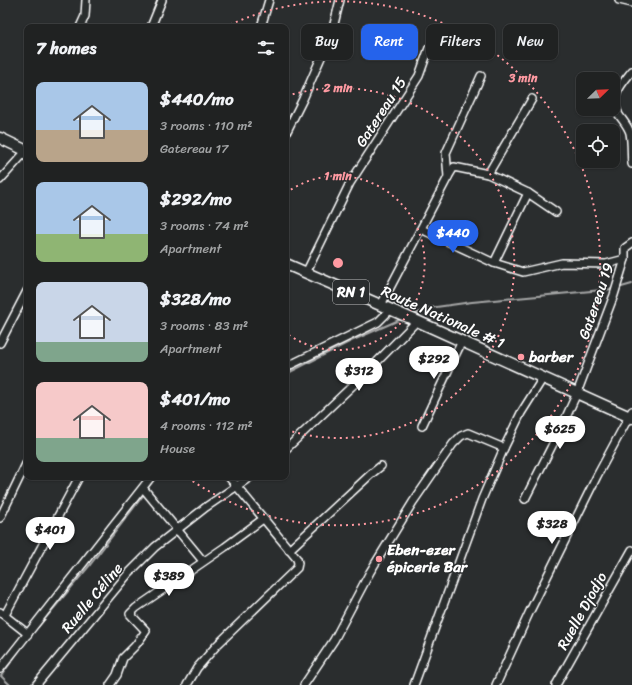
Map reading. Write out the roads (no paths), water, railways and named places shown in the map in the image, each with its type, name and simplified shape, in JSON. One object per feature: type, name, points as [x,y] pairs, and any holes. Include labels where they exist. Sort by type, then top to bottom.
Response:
[{"type":"main road","points":[[0,138],[24,150]]},
{"type":"main road","name":"Route Nationale # 1","points":[[289,265],[417,320],[577,393],[631,415]]},
{"type":"street","points":[[81,24],[85,16],[86,0]]},
{"type":"street","points":[[152,24],[162,0]]},
{"type":"street","points":[[262,24],[269,0]]},
{"type":"street","points":[[289,127],[303,99],[332,32],[340,0]]},
{"type":"street","points":[[619,0],[632,3]]},
{"type":"street","name":"Gatereau 15","points":[[306,273],[350,183],[419,76],[426,56]]},
{"type":"street","points":[[632,71],[618,90],[615,99],[616,109],[627,126],[631,136],[632,164]]},
{"type":"street","points":[[448,176],[446,152],[482,76]]},
{"type":"street","points":[[488,174],[532,99]]},
{"type":"street","points":[[0,180],[24,154]]},
{"type":"street","points":[[381,305],[454,167],[488,174],[528,194],[556,212]]},
{"type":"street","points":[[494,262],[528,194]]},
{"type":"street","points":[[420,229],[494,262],[523,272],[562,263],[606,264],[625,259]]},
{"type":"street","name":"Gatereau 19","points":[[525,499],[577,393],[614,295],[625,259],[625,248],[632,243]]},
{"type":"street","points":[[0,343],[24,297]]},
{"type":"street","points":[[289,366],[378,322],[391,310]]},
{"type":"street","points":[[289,446],[370,369],[417,320]]},
{"type":"street","points":[[422,426],[462,341]]},
{"type":"street","points":[[414,685],[482,499],[521,413],[543,378]]},
{"type":"street","points":[[496,685],[530,611],[597,476],[631,415]]},
{"type":"street","points":[[304,685],[334,640],[370,572],[409,508],[453,444],[461,436],[468,433],[504,448]]},
{"type":"street","points":[[289,550],[381,466]]},
{"type":"street","points":[[0,518],[24,468]]},
{"type":"street","points":[[28,634],[2,613],[76,480]]},
{"type":"street","points":[[0,669],[149,480]]},
{"type":"street","points":[[187,685],[197,668],[216,645],[297,568],[298,564],[297,559],[232,480]]},
{"type":"street","name":"Ruelle Céline","points":[[36,685],[128,574],[155,547],[206,507],[246,480]]},
{"type":"street","points":[[143,488],[203,561]]},
{"type":"street","points":[[110,685],[117,675],[123,658],[135,646],[146,631],[130,614],[136,608],[263,519]]},
{"type":"street","name":"Ruelle Djodjo","points":[[556,685],[632,550]]},
{"type":"waterway","points":[[618,288],[632,284]]},
{"type":"waterway","points":[[413,315],[429,308],[472,302],[613,289]]},
{"type":"waterway","points":[[289,372],[351,341],[399,320]]},
{"type":"waterway","points":[[147,489],[154,480]]},
{"type":"waterway","points":[[38,627],[90,565],[145,493]]},
{"type":"waterway","points":[[1,676],[19,651]]},
{"type":"waterway","points":[[1,676],[10,685]]},
{"type":"place","name":"barber","points":[[521,357]]},
{"type":"place","name":"Eben-ezer épicerie Bar","points":[[379,559]]}]
